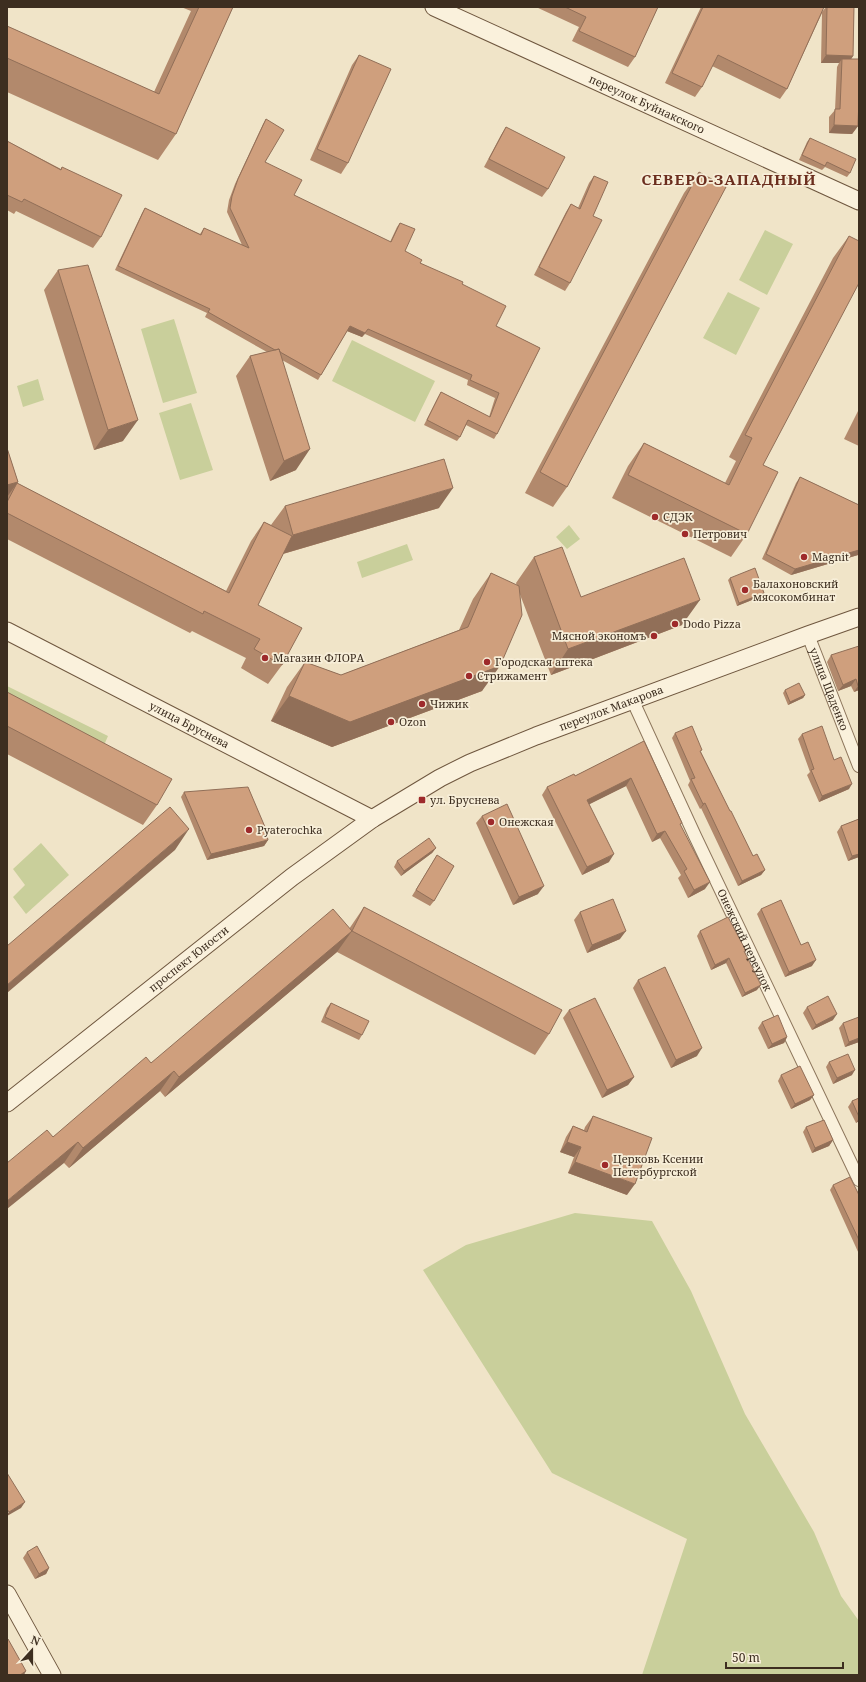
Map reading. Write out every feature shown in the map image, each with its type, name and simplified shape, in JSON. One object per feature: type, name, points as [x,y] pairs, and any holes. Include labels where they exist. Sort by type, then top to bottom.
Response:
[{"type":"main road","name":"переулок Буйнакского","points":[[434,7],[859,201]]},
{"type":"main road","name":"переулок Макарова","points":[[372,819],[440,778],[470,763],[632,699],[859,617]]},
{"type":"main road","name":"улица Бруснева","points":[[7,631],[372,819]]},
{"type":"main road","name":"проспект Юности","points":[[7,1103],[292,877],[372,819]]},
{"type":"main road","points":[[7,1594],[52,1675]]},
{"type":"street","name":"улица Щаденко","points":[[808,635],[859,766]]},
{"type":"street","name":"Онежский переулок","points":[[632,699],[695,836],[859,1180]]},
{"type":"green space","points":[[765,230],[793,244],[767,295],[739,280]]},
{"type":"green space","points":[[728,292],[760,308],[736,355],[703,338]]},
{"type":"green space","points":[[174,319],[197,393],[163,403],[141,329]]},
{"type":"green space","points":[[352,340],[435,381],[415,422],[332,381]]},
{"type":"green space","points":[[38,379],[44,400],[23,407],[17,386]]},
{"type":"green space","points":[[191,403],[213,470],[180,480],[159,413]]},
{"type":"green space","points":[[569,525],[580,539],[567,549],[556,537]]},
{"type":"green space","points":[[407,544],[413,560],[362,578],[357,562]]},
{"type":"green space","points":[[7,686],[108,736],[98,759],[7,712]]},
{"type":"green space","points":[[41,843],[69,875],[26,914],[13,897],[25,885],[13,869]]},
{"type":"green space","points":[[575,1213],[652,1221],[691,1291],[745,1414],[814,1532],[841,1596],[859,1621],[859,1675],[642,1675],[687,1539],[552,1473],[423,1270],[466,1245]]},
{"type":"building","points":[[199,7],[233,7],[176,134],[7,58],[7,26],[159,94]]},
{"type":"building","points":[[565,7],[658,7],[635,57],[579,31],[586,17]]},
{"type":"building","points":[[703,7],[824,7],[787,89],[718,55],[702,87],[672,73]]},
{"type":"building","points":[[827,7],[854,7],[853,56],[826,55]]},
{"type":"building","points":[[359,55],[391,69],[348,163],[317,149]]},
{"type":"building","points":[[842,59],[859,59],[858,126],[834,125],[835,109],[840,109]]},
{"type":"building","points":[[266,119],[284,130],[265,162],[302,180],[294,195],[391,242],[400,223],[415,229],[405,251],[422,260],[420,263],[463,282],[462,284],[506,306],[496,326],[540,348],[497,434],[468,420],[460,437],[427,420],[441,392],[490,417],[499,393],[470,380],[472,375],[368,329],[365,333],[350,326],[321,375],[280,352],[279,349],[275,350],[208,312],[210,309],[118,266],[145,208],[201,235],[204,228],[249,248],[230,208],[232,196],[238,179]]},
{"type":"building","points":[[506,127],[565,157],[548,189],[489,159]]},
{"type":"building","points":[[810,138],[856,159],[850,173],[827,162],[825,166],[802,155]]},
{"type":"building","points":[[7,141],[61,170],[62,167],[122,195],[101,237],[24,199],[22,202],[7,195]]},
{"type":"building","points":[[699,172],[726,187],[567,487],[540,472]]},
{"type":"building","points":[[594,176],[608,182],[593,216],[602,220],[570,283],[539,267],[571,204],[580,209]]},
{"type":"building","points":[[849,236],[859,241],[859,283],[763,465],[778,472],[747,534],[628,475],[644,443],[729,485],[752,438],[745,435]]},
{"type":"building","points":[[88,265],[138,420],[108,430],[58,270]]},
{"type":"building","points":[[279,349],[310,449],[284,461],[250,356]]},
{"type":"building","points":[[7,448],[18,482],[7,485]]},
{"type":"building","points":[[444,459],[453,488],[293,535],[285,506]]},
{"type":"building","points":[[800,477],[859,505],[859,550],[795,569],[766,554]]},
{"type":"building","points":[[17,483],[229,593],[264,522],[292,536],[258,605],[302,628],[282,665],[254,649],[260,639],[204,611],[203,614],[7,513],[7,502]]},
{"type":"building","points":[[562,547],[581,597],[684,558],[700,600],[568,649],[534,557]]},
{"type":"building","points":[[755,568],[764,593],[739,603],[730,578]]},
{"type":"building","points":[[491,573],[519,586],[522,615],[500,666],[350,722],[289,696],[305,662],[341,675],[468,627]]},
{"type":"building","points":[[859,646],[859,685],[858,686],[856,679],[843,685],[831,655]]},
{"type":"building","points":[[799,683],[805,695],[790,702],[785,690]]},
{"type":"building","points":[[7,692],[172,779],[157,805],[7,726]]},
{"type":"building","points":[[692,726],[702,750],[700,751],[730,811],[753,856],[757,854],[765,870],[742,881],[705,803],[703,804],[691,779],[695,778],[675,733]]},
{"type":"building","points":[[822,726],[834,760],[841,757],[852,784],[822,796],[811,770],[814,769],[802,734]]},
{"type":"building","points":[[644,741],[682,823],[680,824],[710,882],[694,890],[684,871],[687,869],[665,831],[657,834],[631,778],[587,800],[614,854],[587,867],[547,787],[574,774],[575,776]]},
{"type":"building","points":[[248,787],[265,827],[268,840],[211,854],[184,792]]},
{"type":"building","points":[[507,804],[544,886],[519,897],[482,816]]},
{"type":"building","points":[[170,807],[189,829],[7,985],[7,946]]},
{"type":"building","points":[[859,819],[859,854],[852,856],[841,826]]},
{"type":"building","points":[[429,838],[436,848],[404,871],[397,861]]},
{"type":"building","points":[[437,855],[454,866],[434,901],[416,890]]},
{"type":"building","points":[[613,899],[626,931],[592,945],[580,912]]},
{"type":"building","points":[[781,900],[801,945],[808,942],[816,960],[789,972],[761,909]]},
{"type":"building","points":[[364,907],[562,1010],[549,1034],[352,931]]},
{"type":"building","points":[[333,909],[352,931],[179,1077],[174,1071],[83,1148],[78,1142],[7,1201],[7,1163],[47,1130],[53,1137],[146,1057],[151,1063]]},
{"type":"building","points":[[728,917],[746,951],[744,951],[761,985],[745,993],[729,958],[715,965],[700,931]]},
{"type":"building","points":[[665,967],[702,1048],[676,1060],[638,980]]},
{"type":"building","points":[[828,996],[837,1014],[816,1025],[807,1007]]},
{"type":"building","points":[[595,998],[634,1077],[607,1090],[569,1010]]},
{"type":"building","points":[[331,1003],[369,1021],[362,1035],[325,1017]]},
{"type":"building","points":[[778,1015],[787,1037],[772,1044],[762,1022]]},
{"type":"building","points":[[859,1017],[859,1038],[849,1042],[843,1023]]},
{"type":"building","points":[[848,1054],[855,1070],[837,1078],[829,1062]]},
{"type":"building","points":[[800,1066],[814,1095],[795,1104],[781,1075]]},
{"type":"building","points":[[859,1098],[859,1117],[852,1101]]},
{"type":"building","name":"Церковь Ксении Петербургской","points":[[593,1116],[652,1138],[635,1184],[575,1162],[581,1147],[567,1142],[573,1126],[587,1132]]},
{"type":"building","points":[[824,1120],[833,1140],[815,1148],[806,1127]]},
{"type":"building","points":[[850,1177],[859,1195],[859,1240],[833,1185]]},
{"type":"building","points":[[7,1473],[25,1502],[9,1512],[7,1509]]},
{"type":"building","points":[[37,1546],[49,1568],[39,1574],[27,1552]]},
{"type":"building","points":[[8,1639],[26,1671],[20,1675],[7,1675]]},
{"type":"place","name":"СДЭК","points":[[655,517]]},
{"type":"place","name":"Петрович","points":[[685,534]]},
{"type":"place","name":"Magnit","points":[[804,557]]},
{"type":"place","name":"Балахоновский мясокомбинат","points":[[745,590]]},
{"type":"place","name":"Dodo Pizza","points":[[675,624]]},
{"type":"place","name":"Мясной экономъ","points":[[654,636]]},
{"type":"place","name":"Магазин ФЛОРА","points":[[265,658]]},
{"type":"place","name":"Городская аптека","points":[[487,662]]},
{"type":"place","name":"Стрижамент","points":[[469,676]]},
{"type":"place","name":"Чижик","points":[[422,704]]},
{"type":"place","name":"Ozon","points":[[391,722]]},
{"type":"place","name":"ул. Бруснева","points":[[422,800]]},
{"type":"place","name":"Онежская","points":[[491,822]]},
{"type":"place","name":"Pyaterochka","points":[[249,830]]},
{"type":"place","name":"Церковь Ксении Петербургской","points":[[605,1165]]},
{"type":"district","name":"СЕВЕРО-ЗАПАДНЫЙ","points":[[729,180]]}]
